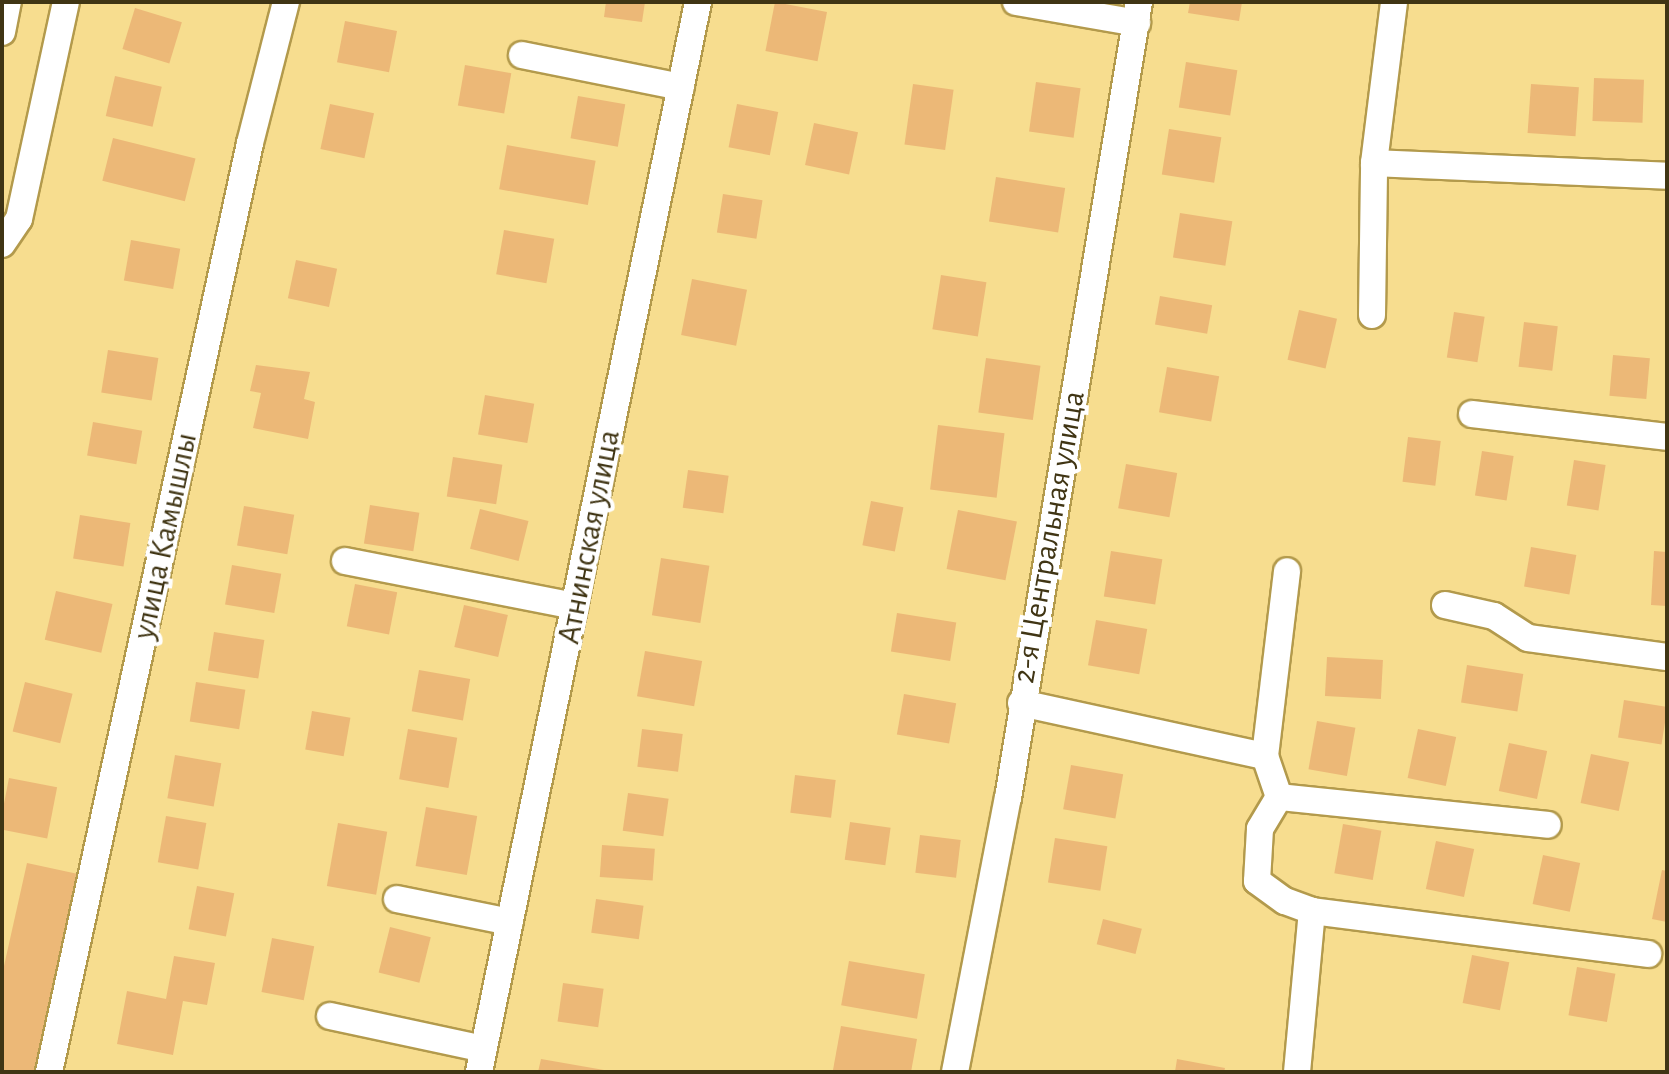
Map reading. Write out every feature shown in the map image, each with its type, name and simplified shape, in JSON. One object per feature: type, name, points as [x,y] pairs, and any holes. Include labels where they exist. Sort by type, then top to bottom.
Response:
[{"type":"street","points":[[2,32],[8,2]]},
{"type":"street","points":[[2,244],[19,219],[66,2]]},
{"type":"street","name":"улица Камышлы","points":[[49,1072],[250,143],[286,2]]},
{"type":"street","name":"Атнинская улица","points":[[482,1061],[698,2]]},
{"type":"street","points":[[1016,2],[1138,12]]},
{"type":"street","points":[[1372,315],[1374,163],[1394,2]]},
{"type":"street","name":"2-я Центральная улица","points":[[955,1072],[1008,798],[1021,703],[1138,12]]},
{"type":"street","points":[[522,55],[681,87]]},
{"type":"street","points":[[1374,163],[1666,176]]},
{"type":"street","points":[[1472,414],[1667,437]]},
{"type":"street","points":[[345,561],[575,606]]},
{"type":"street","points":[[1287,571],[1265,756],[1279,797],[1260,829],[1257,881],[1285,901],[1312,911],[1648,954]]},
{"type":"street","points":[[1445,605],[1494,616],[1528,638],[1667,657]]},
{"type":"street","points":[[1021,703],[1265,756]]},
{"type":"street","points":[[1279,797],[1548,825]]},
{"type":"street","points":[[397,899],[510,922]]},
{"type":"street","points":[[1297,1072],[1312,911]]},
{"type":"street","points":[[330,1016],[482,1061]]},
{"type":"building","points":[[606,2],[645,2],[642,22],[604,17]]},
{"type":"building","points":[[775,2],[827,12],[817,61],[765,51]]},
{"type":"building","points":[[1190,2],[1242,2],[1239,21],[1188,13]]},
{"type":"building","points":[[135,8],[182,22],[169,63],[122,49]]},
{"type":"building","points":[[345,21],[397,31],[389,72],[337,62]]},
{"type":"building","points":[[1186,62],[1237,70],[1230,116],[1179,107]]},
{"type":"building","points":[[465,65],[511,73],[504,114],[458,105]]},
{"type":"building","points":[[115,76],[162,87],[153,127],[106,116]]},
{"type":"building","points":[[1594,78],[1644,80],[1642,123],[1592,121]]},
{"type":"building","points":[[1036,82],[1081,88],[1074,138],[1029,132]]},
{"type":"building","points":[[913,84],[954,90],[945,150],[905,144]]},
{"type":"building","points":[[1531,84],[1579,87],[1575,136],[1528,133]]},
{"type":"building","points":[[578,96],[625,104],[618,147],[571,138]]},
{"type":"building","points":[[330,104],[374,113],[364,158],[320,149]]},
{"type":"building","points":[[737,104],[778,112],[770,155],[729,147]]},
{"type":"building","points":[[814,123],[858,132],[849,174],[805,165]]},
{"type":"building","points":[[1169,129],[1221,137],[1214,183],[1162,174]]},
{"type":"building","points":[[113,138],[195,159],[185,201],[102,181]]},
{"type":"building","points":[[507,145],[596,161],[588,205],[499,189]]},
{"type":"building","points":[[996,177],[1065,188],[1058,232],[989,221]]},
{"type":"building","points":[[723,194],[763,200],[756,239],[717,233]]},
{"type":"building","points":[[1180,213],[1232,221],[1225,266],[1173,257]]},
{"type":"building","points":[[504,230],[554,239],[546,283],[496,274]]},
{"type":"building","points":[[131,240],[180,249],[173,289],[124,280]]},
{"type":"building","points":[[296,260],[337,269],[329,307],[288,298]]},
{"type":"building","points":[[941,275],[986,282],[978,337],[932,329]]},
{"type":"building","points":[[692,279],[747,290],[736,346],[681,335]]},
{"type":"building","points":[[1160,296],[1212,305],[1207,334],[1155,325]]},
{"type":"building","points":[[1299,310],[1337,319],[1326,368],[1288,360]]},
{"type":"building","points":[[1454,312],[1485,317],[1477,362],[1447,357]]},
{"type":"building","points":[[1524,322],[1558,326],[1552,371],[1519,367]]},
{"type":"building","points":[[108,350],[158,358],[152,400],[101,392]]},
{"type":"building","points":[[1613,355],[1650,358],[1646,399],[1609,396]]},
{"type":"building","points":[[986,358],[1040,366],[1033,420],[978,412]]},
{"type":"building","points":[[256,365],[310,372],[304,399],[315,402],[308,439],[253,428],[261,393],[250,391]]},
{"type":"building","points":[[1167,367],[1219,376],[1211,422],[1159,412]]},
{"type":"building","points":[[485,395],[534,404],[527,443],[478,434]]},
{"type":"building","points":[[93,422],[142,431],[136,464],[87,455]]},
{"type":"building","points":[[938,425],[1005,433],[997,498],[930,490]]},
{"type":"building","points":[[1408,437],[1441,441],[1435,486],[1403,482]]},
{"type":"building","points":[[1482,451],[1514,456],[1507,500],[1475,495]]},
{"type":"building","points":[[453,457],[502,465],[496,504],[447,497]]},
{"type":"building","points":[[1574,460],[1606,465],[1598,510],[1567,505]]},
{"type":"building","points":[[1126,464],[1177,473],[1169,517],[1118,508]]},
{"type":"building","points":[[688,470],[729,476],[723,513],[683,508]]},
{"type":"building","points":[[871,501],[903,507],[895,551],[862,545]]},
{"type":"building","points":[[370,505],[419,513],[413,551],[364,544]]},
{"type":"building","points":[[244,506],[294,515],[287,554],[237,545]]},
{"type":"building","points":[[480,509],[529,521],[519,561],[470,549]]},
{"type":"building","points":[[958,510],[1017,521],[1005,580],[947,569]]},
{"type":"building","points":[[80,515],[130,523],[123,566],[73,558]]},
{"type":"building","points":[[1531,547],[1576,555],[1569,594],[1524,586]]},
{"type":"building","points":[[1111,551],[1162,559],[1155,605],[1104,596]]},
{"type":"building","points":[[1654,551],[1667,552],[1667,606],[1651,605]]},
{"type":"building","points":[[661,558],[709,566],[700,623],[652,615]]},
{"type":"building","points":[[232,565],[281,574],[274,613],[225,604]]},
{"type":"building","points":[[355,584],[397,592],[389,634],[347,626]]},
{"type":"building","points":[[56,591],[113,604],[101,653],[45,640]]},
{"type":"building","points":[[464,605],[508,615],[498,657],[454,647]]},
{"type":"building","points":[[897,613],[956,622],[950,661],[891,652]]},
{"type":"building","points":[[1096,620],[1147,629],[1139,674],[1088,665]]},
{"type":"building","points":[[214,632],[264,640],[258,678],[208,671]]},
{"type":"building","points":[[645,651],[702,661],[694,706],[637,696]]},
{"type":"building","points":[[1327,657],[1383,660],[1381,699],[1325,696]]},
{"type":"building","points":[[1467,665],[1523,674],[1517,711],[1461,703]]},
{"type":"building","points":[[419,670],[470,679],[463,720],[412,711]]},
{"type":"building","points":[[25,682],[73,694],[60,743],[13,731]]},
{"type":"building","points":[[196,682],[245,690],[239,729],[190,722]]},
{"type":"building","points":[[904,694],[956,703],[949,744],[897,734]]},
{"type":"building","points":[[1624,700],[1667,707],[1662,744],[1618,738]]},
{"type":"building","points":[[312,711],[350,718],[344,756],[305,749]]},
{"type":"building","points":[[1317,721],[1355,728],[1347,776],[1308,769]]},
{"type":"building","points":[[408,729],[457,738],[448,788],[399,779]]},
{"type":"building","points":[[642,729],[683,734],[678,772],[637,767]]},
{"type":"building","points":[[1418,729],[1456,737],[1446,786],[1408,778]]},
{"type":"building","points":[[1509,743],[1547,751],[1537,799],[1499,791]]},
{"type":"building","points":[[1591,754],[1629,762],[1619,811],[1581,803]]},
{"type":"building","points":[[175,755],[221,763],[214,806],[167,798]]},
{"type":"building","points":[[1071,765],[1123,774],[1115,819],[1063,809]]},
{"type":"building","points":[[795,775],[836,780],[831,818],[790,813]]},
{"type":"building","points":[[9,778],[57,787],[47,838],[2,830]]},
{"type":"building","points":[[628,793],[669,799],[663,836],[623,831]]},
{"type":"building","points":[[426,807],[477,816],[467,875],[416,866]]},
{"type":"building","points":[[166,816],[206,823],[198,869],[158,862]]},
{"type":"building","points":[[850,822],[891,828],[885,865],[845,860]]},
{"type":"building","points":[[338,823],[387,832],[376,895],[327,886]]},
{"type":"building","points":[[1343,824],[1381,831],[1373,880],[1334,873]]},
{"type":"building","points":[[920,835],[961,840],[956,878],[915,873]]},
{"type":"building","points":[[1055,838],[1107,846],[1100,891],[1048,882]]},
{"type":"building","points":[[1436,841],[1474,849],[1464,897],[1426,889]]},
{"type":"building","points":[[602,845],[655,849],[653,881],[600,877]]},
{"type":"building","points":[[1543,855],[1580,863],[1570,912],[1533,904]]},
{"type":"building","points":[[27,863],[78,874],[35,1072],[2,1072],[2,975]]},
{"type":"building","points":[[1662,870],[1667,871],[1667,922],[1652,919]]},
{"type":"building","points":[[197,886],[234,893],[226,936],[189,929]]},
{"type":"building","points":[[596,899],[644,906],[639,939],[591,933]]},
{"type":"building","points":[[1103,919],[1142,929],[1136,954],[1097,944]]},
{"type":"building","points":[[390,927],[431,937],[419,983],[379,973]]},
{"type":"building","points":[[272,938],[314,946],[304,1000],[262,992]]},
{"type":"building","points":[[1472,955],[1509,962],[1500,1010],[1463,1003]]},
{"type":"building","points":[[174,956],[215,963],[207,1005],[183,1001],[173,1055],[117,1044],[127,991],[166,999]]},
{"type":"building","points":[[849,961],[925,974],[917,1019],[841,1005]]},
{"type":"building","points":[[1577,967],[1615,974],[1607,1022],[1568,1015]]},
{"type":"building","points":[[563,983],[604,989],[598,1027],[558,1022]]},
{"type":"building","points":[[841,1026],[917,1039],[911,1072],[833,1070]]},
{"type":"building","points":[[541,1059],[604,1070],[604,1072],[538,1072]]},
{"type":"building","points":[[1177,1059],[1225,1068],[1224,1072],[1175,1072]]}]
